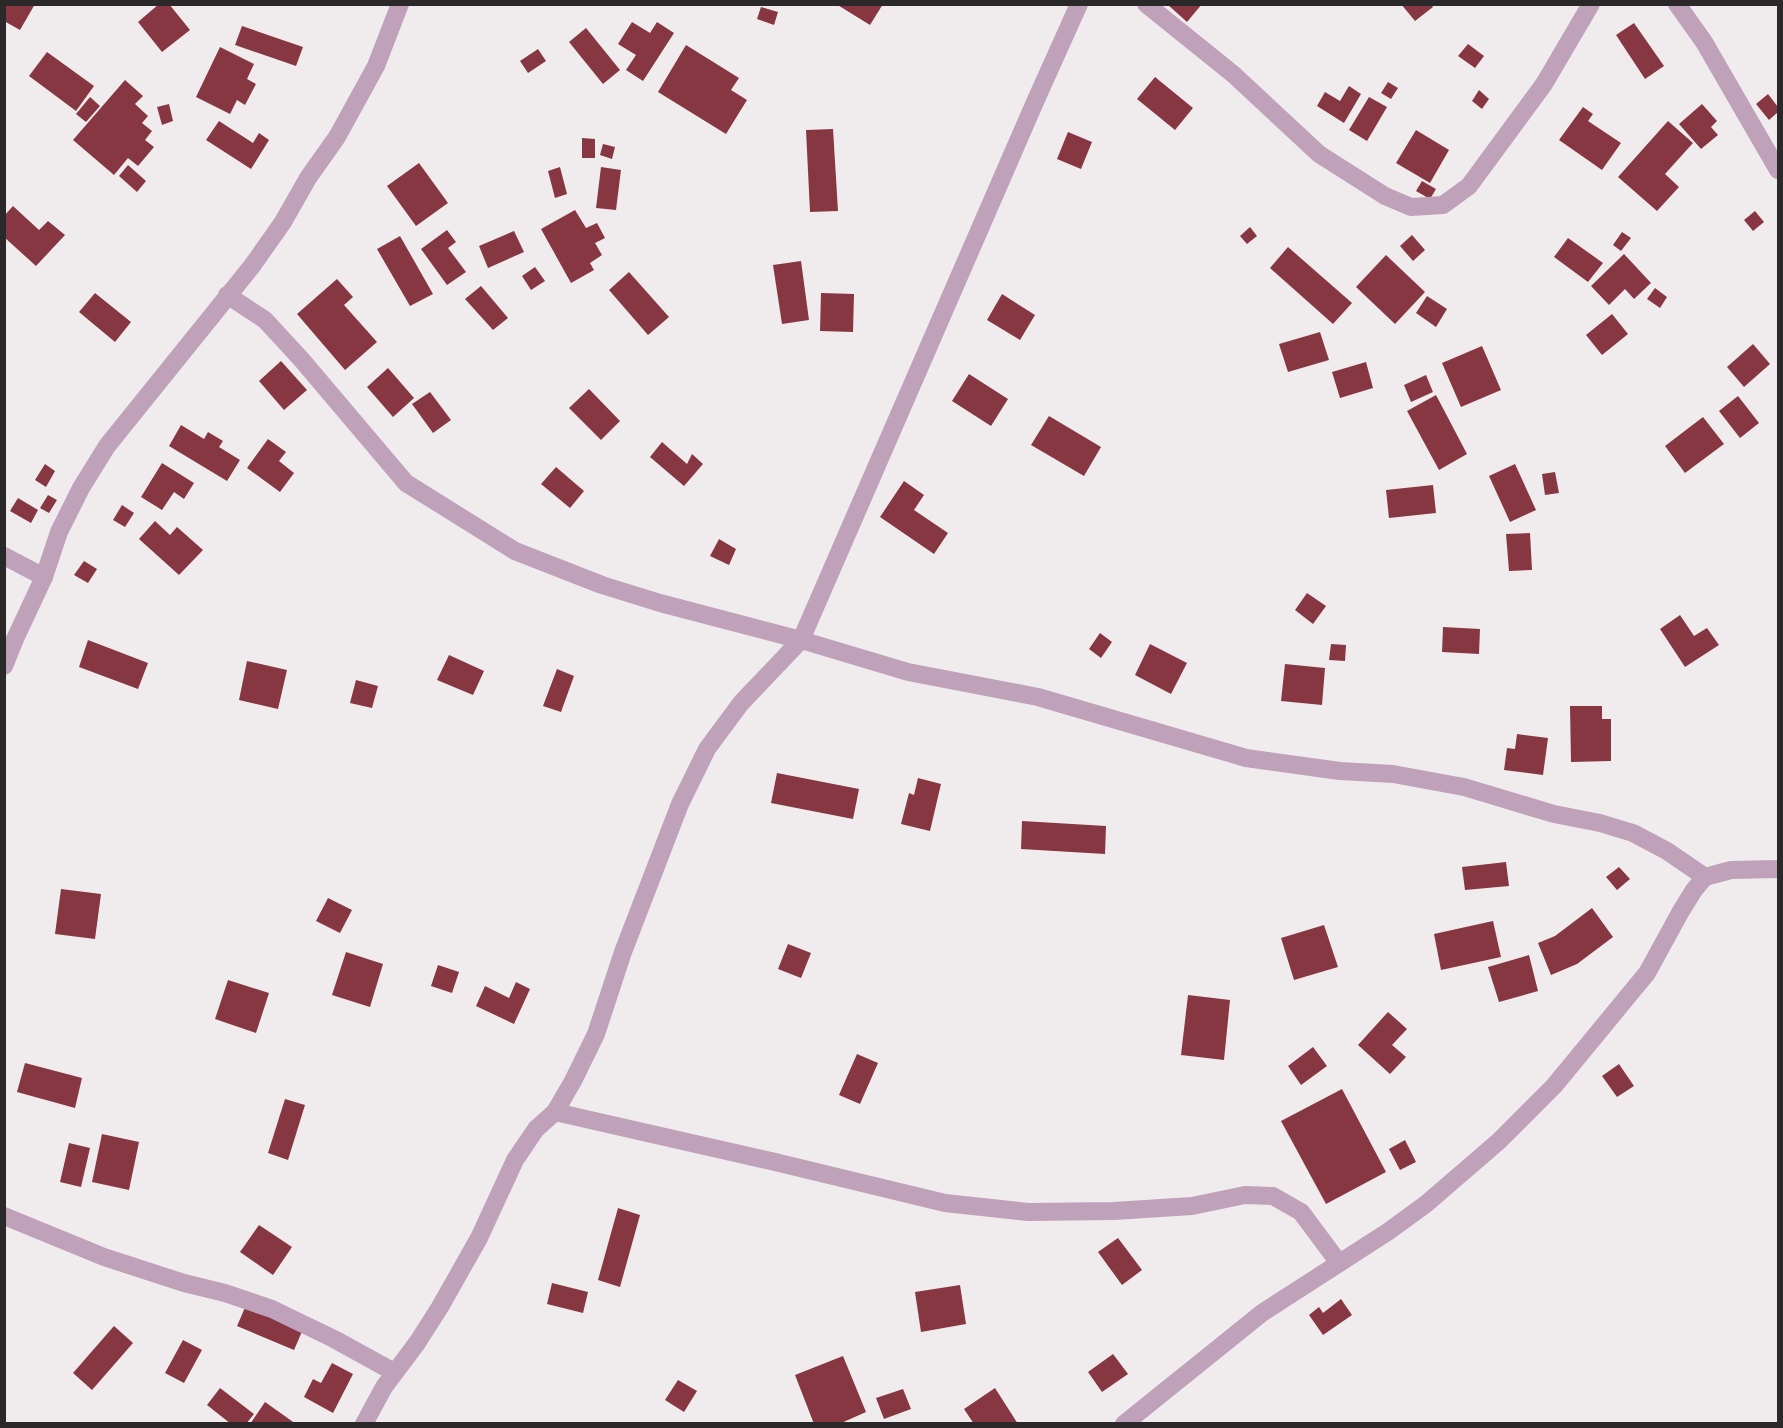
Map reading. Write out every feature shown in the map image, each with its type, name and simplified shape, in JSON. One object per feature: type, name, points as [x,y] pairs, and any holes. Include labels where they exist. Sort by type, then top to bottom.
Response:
[{"type":"street","points":[[4,666],[44,578],[59,532],[81,488],[107,446],[252,266],[283,222],[308,178],[337,137],[376,66],[400,4]]},
{"type":"street","points":[[364,1424],[393,1372],[417,1343],[440,1307],[479,1238],[515,1160],[536,1129],[555,1112],[573,1081],[596,1034],[623,952],[680,804],[707,749],[741,703],[801,640],[1079,4]]},
{"type":"street","points":[[1146,4],[1233,74],[1318,154],[1386,196],[1411,207],[1443,205],[1468,186],[1544,84],[1591,4]]},
{"type":"street","points":[[1677,4],[1704,42],[1779,170]]},
{"type":"street","points":[[227,295],[265,320],[406,483],[515,551],[602,585],[660,603],[801,640],[908,672],[1038,697],[1246,758],[1340,771],[1393,774],[1464,787],[1554,814],[1600,823],[1633,833],[1667,851],[1705,877]]},
{"type":"street","points":[[4,556],[44,578]]},
{"type":"street","points":[[1124,1424],[1262,1313],[1389,1231],[1426,1204],[1499,1141],[1554,1086],[1647,973],[1681,911],[1705,877],[1731,870],[1779,869]]},
{"type":"street","points":[[555,1112],[945,1203],[1028,1212],[1114,1211],[1192,1206],[1245,1195],[1273,1196],[1301,1212],[1340,1263]]},
{"type":"street","points":[[4,1216],[104,1257],[272,1309],[334,1339],[393,1372]]},
{"type":"building","points":[[4,4],[35,4],[20,30],[4,21]]},
{"type":"building","points":[[159,4],[169,4],[190,30],[162,52],[138,22]]},
{"type":"building","points":[[836,4],[883,4],[870,25]]},
{"type":"building","points":[[1167,4],[1202,4],[1187,22]]},
{"type":"building","points":[[1401,4],[1431,4],[1433,7],[1415,21]]},
{"type":"building","points":[[761,7],[778,12],[774,25],[757,19]]},
{"type":"building","points":[[632,22],[650,33],[657,22],[674,33],[643,81],[626,70],[636,55],[618,44]]},
{"type":"building","points":[[1634,23],[1664,66],[1645,79],[1616,35]]},
{"type":"building","points":[[242,26],[303,47],[296,66],[235,45]]},
{"type":"building","points":[[586,28],[620,70],[603,84],[569,42]]},
{"type":"building","points":[[1468,44],[1484,56],[1475,68],[1458,56]]},
{"type":"building","points":[[686,45],[739,78],[731,90],[747,100],[726,134],[658,92]]},
{"type":"building","points":[[220,47],[254,64],[247,79],[256,84],[245,105],[237,100],[230,114],[196,97]]},
{"type":"building","points":[[538,49],[546,61],[528,73],[520,61]]},
{"type":"building","points":[[47,52],[94,86],[76,111],[29,76]]},
{"type":"building","points":[[1155,77],[1193,108],[1175,130],[1137,99]]},
{"type":"building","points":[[125,80],[143,96],[135,104],[148,116],[142,123],[152,131],[145,140],[154,147],[138,166],[128,158],[114,175],[73,140]]},
{"type":"building","points":[[1388,82],[1398,88],[1391,99],[1381,93]]},
{"type":"building","points":[[1349,86],[1361,94],[1344,123],[1317,106],[1325,92],[1340,101]]},
{"type":"building","points":[[1479,90],[1489,99],[1482,109],[1472,101]]},
{"type":"building","points":[[1768,94],[1778,107],[1778,112],[1769,120],[1756,104]]},
{"type":"building","points":[[90,97],[100,106],[86,122],[76,114]]},
{"type":"building","points":[[1369,97],[1387,107],[1367,141],[1349,130]]},
{"type":"building","points":[[169,104],[173,121],[162,125],[157,107]]},
{"type":"building","points":[[1702,104],[1717,121],[1711,127],[1718,135],[1701,149],[1679,124]]},
{"type":"building","points":[[1583,107],[1593,114],[1588,121],[1621,143],[1602,170],[1559,140]]},
{"type":"building","points":[[219,121],[253,143],[259,133],[269,140],[251,169],[206,140]]},
{"type":"building","points":[[1668,121],[1693,143],[1665,174],[1679,187],[1657,211],[1618,177]]},
{"type":"building","points":[[833,129],[838,211],[810,212],[806,130]]},
{"type":"building","points":[[1416,130],[1449,150],[1430,183],[1396,163]]},
{"type":"building","points":[[1068,132],[1092,142],[1081,169],[1057,159]]},
{"type":"building","points":[[582,138],[595,139],[595,158],[582,158]]},
{"type":"building","points":[[603,144],[615,147],[612,159],[600,155]]},
{"type":"building","points":[[419,163],[448,203],[416,226],[387,186]]},
{"type":"building","points":[[128,165],[146,181],[137,192],[119,176]]},
{"type":"building","points":[[560,167],[567,194],[555,198],[548,171]]},
{"type":"building","points":[[601,167],[621,170],[616,210],[596,208]]},
{"type":"building","points":[[1422,181],[1436,189],[1430,199],[1416,191]]},
{"type":"building","points":[[13,206],[39,230],[48,221],[65,235],[36,266],[4,237],[4,216]]},
{"type":"building","points":[[575,210],[586,228],[597,223],[605,238],[595,243],[602,255],[590,263],[594,270],[571,283],[541,229]]},
{"type":"building","points":[[1755,211],[1764,222],[1753,231],[1744,220]]},
{"type":"building","points":[[1250,227],[1257,236],[1247,244],[1240,236]]},
{"type":"building","points":[[447,230],[456,242],[448,248],[466,272],[447,285],[421,249]]},
{"type":"building","points":[[514,231],[524,252],[488,268],[479,246]]},
{"type":"building","points":[[1622,232],[1631,238],[1621,251],[1613,245]]},
{"type":"building","points":[[1412,235],[1425,250],[1413,261],[1400,246]]},
{"type":"building","points":[[400,236],[433,294],[410,306],[377,249]]},
{"type":"building","points":[[1568,238],[1603,263],[1588,282],[1554,257]]},
{"type":"building","points":[[1288,247],[1352,303],[1333,324],[1270,268]]},
{"type":"building","points":[[1624,254],[1651,283],[1634,299],[1625,289],[1609,305],[1591,286]]},
{"type":"building","points":[[1386,255],[1425,292],[1395,324],[1356,287]]},
{"type":"building","points":[[801,261],[809,320],[782,324],[773,265]]},
{"type":"building","points":[[535,267],[545,281],[531,290],[522,276]]},
{"type":"building","points":[[629,272],[669,317],[648,335],[609,290]]},
{"type":"building","points":[[337,279],[353,297],[344,305],[377,342],[345,370],[297,314]]},
{"type":"building","points":[[481,286],[508,318],[493,330],[465,299]]},
{"type":"building","points":[[1655,288],[1667,297],[1660,308],[1647,299]]},
{"type":"building","points":[[95,293],[131,322],[115,342],[79,312]]},
{"type":"building","points":[[821,293],[854,294],[853,332],[820,331]]},
{"type":"building","points":[[1002,294],[1035,315],[1020,340],[987,320]]},
{"type":"building","points":[[1427,296],[1447,309],[1436,327],[1416,313]]},
{"type":"building","points":[[1612,314],[1628,334],[1602,355],[1586,335]]},
{"type":"building","points":[[1320,332],[1329,360],[1288,372],[1279,344]]},
{"type":"building","points":[[1753,344],[1770,364],[1744,387],[1727,367]]},
{"type":"building","points":[[1482,346],[1501,390],[1461,407],[1442,363]]},
{"type":"building","points":[[281,361],[307,390],[284,410],[259,381]]},
{"type":"building","points":[[1366,362],[1373,388],[1340,398],[1332,372]]},
{"type":"building","points":[[388,368],[414,398],[393,417],[367,387]]},
{"type":"building","points":[[969,374],[1008,399],[991,426],[952,401]]},
{"type":"building","points":[[1426,375],[1433,392],[1411,402],[1404,385]]},
{"type":"building","points":[[589,389],[620,421],[601,440],[569,408]]},
{"type":"building","points":[[430,392],[451,420],[433,433],[412,404]]},
{"type":"building","points":[[1436,395],[1467,454],[1439,470],[1407,411]]},
{"type":"building","points":[[1738,396],[1759,423],[1740,438],[1719,411]]},
{"type":"building","points":[[1049,416],[1101,447],[1084,476],[1031,445]]},
{"type":"building","points":[[1703,417],[1724,444],[1685,473],[1665,446]]},
{"type":"building","points":[[181,425],[204,439],[208,432],[223,441],[219,447],[240,460],[227,481],[169,446]]},
{"type":"building","points":[[268,439],[286,452],[279,461],[294,473],[280,492],[247,468]]},
{"type":"building","points":[[662,442],[687,464],[692,454],[703,464],[684,486],[650,457]]},
{"type":"building","points":[[162,463],[194,483],[184,499],[174,492],[162,510],[141,497]]},
{"type":"building","points":[[45,464],[55,471],[46,487],[35,480]]},
{"type":"building","points":[[1515,464],[1536,510],[1510,522],[1489,476]]},
{"type":"building","points":[[556,467],[584,491],[570,508],[541,484]]},
{"type":"building","points":[[1555,472],[1559,493],[1545,495],[1542,474]]},
{"type":"building","points":[[904,481],[924,495],[914,510],[948,533],[934,554],[880,517]]},
{"type":"building","points":[[1433,485],[1436,513],[1389,518],[1386,490]]},
{"type":"building","points":[[48,495],[57,500],[49,513],[40,508]]},
{"type":"building","points":[[18,498],[38,510],[31,523],[10,511]]},
{"type":"building","points":[[122,505],[134,513],[125,527],[113,520]]},
{"type":"building","points":[[155,521],[170,535],[177,527],[203,550],[179,575],[139,539]]},
{"type":"building","points":[[1530,533],[1532,570],[1509,571],[1506,534]]},
{"type":"building","points":[[719,539],[736,549],[729,565],[710,556]]},
{"type":"building","points":[[84,561],[97,569],[88,583],[74,575]]},
{"type":"building","points":[[1307,593],[1326,606],[1313,624],[1295,610]]},
{"type":"building","points":[[1680,615],[1694,636],[1707,628],[1719,645],[1685,667],[1660,629]]},
{"type":"building","points":[[1443,627],[1480,629],[1479,654],[1442,652]]},
{"type":"building","points":[[1100,633],[1112,642],[1101,658],[1089,649]]},
{"type":"building","points":[[88,640],[148,663],[138,689],[79,667]]},
{"type":"building","points":[[1150,644],[1187,663],[1171,694],[1135,675]]},
{"type":"building","points":[[1331,644],[1346,645],[1345,661],[1329,660]]},
{"type":"building","points":[[449,655],[484,671],[473,695],[437,680]]},
{"type":"building","points":[[247,661],[287,670],[278,709],[239,700]]},
{"type":"building","points":[[1285,664],[1325,668],[1322,705],[1281,701]]},
{"type":"building","points":[[557,669],[574,676],[561,712],[543,706]]},
{"type":"building","points":[[356,680],[378,686],[372,708],[350,703]]},
{"type":"building","points":[[1570,706],[1602,706],[1602,719],[1611,719],[1611,761],[1571,762]]},
{"type":"building","points":[[1517,734],[1548,738],[1543,775],[1504,770],[1507,748],[1515,749]]},
{"type":"building","points":[[777,773],[859,789],[853,819],[771,803]]},
{"type":"building","points":[[918,778],[941,784],[930,831],[901,824],[909,793],[914,795]]},
{"type":"building","points":[[1022,821],[1106,826],[1105,854],[1021,849]]},
{"type":"building","points":[[1506,862],[1509,886],[1465,890],[1462,867]]},
{"type":"building","points":[[1619,867],[1630,879],[1617,890],[1606,877]]},
{"type":"building","points":[[61,889],[101,894],[95,939],[55,934]]},
{"type":"building","points":[[328,898],[352,910],[340,933],[316,921]]},
{"type":"building","points":[[1592,908],[1613,937],[1577,964],[1551,975],[1538,943],[1555,936]]},
{"type":"building","points":[[1493,921],[1501,957],[1441,970],[1434,934]]},
{"type":"building","points":[[1324,925],[1338,967],[1294,980],[1281,938]]},
{"type":"building","points":[[788,944],[811,953],[801,978],[778,969]]},
{"type":"building","points":[[346,952],[383,964],[370,1007],[332,995]]},
{"type":"building","points":[[1529,955],[1538,991],[1499,1002],[1488,967]]},
{"type":"building","points":[[438,965],[459,972],[452,993],[431,986]]},
{"type":"building","points":[[228,980],[269,993],[256,1033],[215,1019]]},
{"type":"building","points":[[516,982],[530,989],[514,1024],[476,1006],[485,986],[509,998]]},
{"type":"building","points":[[1188,995],[1230,1000],[1224,1060],[1181,1055]]},
{"type":"building","points":[[1388,1012],[1407,1029],[1392,1045],[1406,1057],[1390,1074],[1358,1045]]},
{"type":"building","points":[[1313,1047],[1327,1066],[1301,1085],[1288,1066]]},
{"type":"building","points":[[857,1054],[878,1063],[860,1104],[839,1095]]},
{"type":"building","points":[[25,1063],[82,1078],[75,1108],[17,1092]]},
{"type":"building","points":[[1619,1064],[1634,1086],[1617,1097],[1602,1076]]},
{"type":"building","points":[[1342,1089],[1386,1172],[1326,1204],[1281,1121]]},
{"type":"building","points":[[285,1099],[305,1105],[288,1160],[268,1153]]},
{"type":"building","points":[[102,1134],[139,1142],[129,1190],[92,1182]]},
{"type":"building","points":[[1405,1140],[1416,1162],[1400,1170],[1389,1149]]},
{"type":"building","points":[[69,1143],[90,1148],[81,1187],[60,1182]]},
{"type":"building","points":[[618,1208],[640,1215],[620,1287],[598,1280]]},
{"type":"building","points":[[259,1225],[292,1247],[273,1275],[240,1252]]},
{"type":"building","points":[[1118,1238],[1142,1270],[1122,1285],[1098,1252]]},
{"type":"building","points":[[552,1283],[588,1292],[583,1313],[547,1304]]},
{"type":"building","points":[[960,1285],[966,1324],[921,1332],[915,1292]]},
{"type":"building","points":[[1341,1299],[1352,1315],[1323,1335],[1309,1315],[1319,1307],[1323,1313]]},
{"type":"building","points":[[247,1303],[304,1327],[294,1350],[237,1326]]},
{"type":"building","points":[[114,1326],[133,1343],[92,1390],[73,1373]]},
{"type":"building","points":[[183,1340],[202,1350],[184,1383],[165,1373]]},
{"type":"building","points":[[1113,1354],[1128,1374],[1102,1392],[1088,1372]]},
{"type":"building","points":[[843,1356],[866,1412],[839,1424],[814,1424],[795,1375]]},
{"type":"building","points":[[332,1363],[353,1374],[333,1413],[304,1397],[313,1379],[321,1383]]},
{"type":"building","points":[[678,1380],[697,1391],[684,1412],[665,1400]]},
{"type":"building","points":[[220,1388],[254,1414],[246,1424],[231,1424],[207,1405]]},
{"type":"building","points":[[995,1388],[1018,1424],[974,1424],[964,1409]]},
{"type":"building","points":[[903,1389],[911,1409],[884,1419],[876,1398]]},
{"type":"building","points":[[265,1402],[296,1424],[250,1424]]}]
